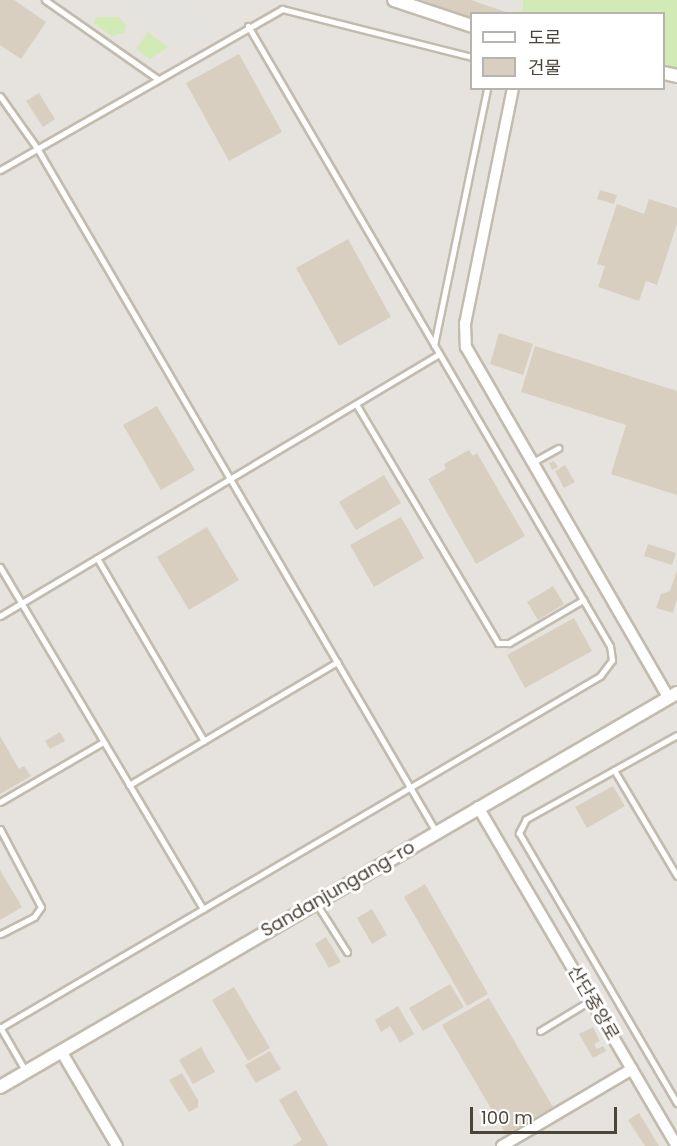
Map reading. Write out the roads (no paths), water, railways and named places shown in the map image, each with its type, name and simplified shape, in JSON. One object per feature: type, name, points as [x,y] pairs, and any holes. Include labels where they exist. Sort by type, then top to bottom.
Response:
[{"type":"street","points":[[394,0],[470,26]]},
{"type":"street","points":[[513,90],[464,332],[471,360],[673,695]]},
{"type":"street","name":"Sandanjungang-ro","points":[[0,1087],[673,695]]},
{"type":"street","name":"산단중앙로","points":[[478,807],[676,1146]]},
{"type":"street","points":[[61,1051],[117,1146]]},
{"type":"street","points":[[502,1146],[632,1069]]},
{"type":"lane","points":[[45,0],[158,79]]},
{"type":"lane","points":[[0,170],[248,26],[286,9],[470,57]]},
{"type":"lane","points":[[26,1072],[0,1028],[606,671],[612,652],[248,26]]},
{"type":"lane","points":[[434,345],[487,90]]},
{"type":"lane","points":[[0,96],[37,148],[436,832]]},
{"type":"lane","points":[[0,616],[439,354]]},
{"type":"lane","points":[[356,404],[498,644],[508,644],[583,600]]},
{"type":"lane","points":[[532,463],[558,448]]},
{"type":"lane","points":[[97,558],[204,741]]},
{"type":"lane","points":[[0,567],[202,909]]},
{"type":"lane","points":[[129,785],[337,662]]},
{"type":"lane","points":[[677,735],[526,819],[519,836],[677,1104]]},
{"type":"lane","points":[[0,802],[103,742]]},
{"type":"lane","points":[[614,770],[677,876]]},
{"type":"lane","points":[[0,830],[41,903],[34,916],[0,934]]},
{"type":"lane","points":[[316,902],[347,952]]},
{"type":"lane","points":[[540,1031],[591,1000]]}]
